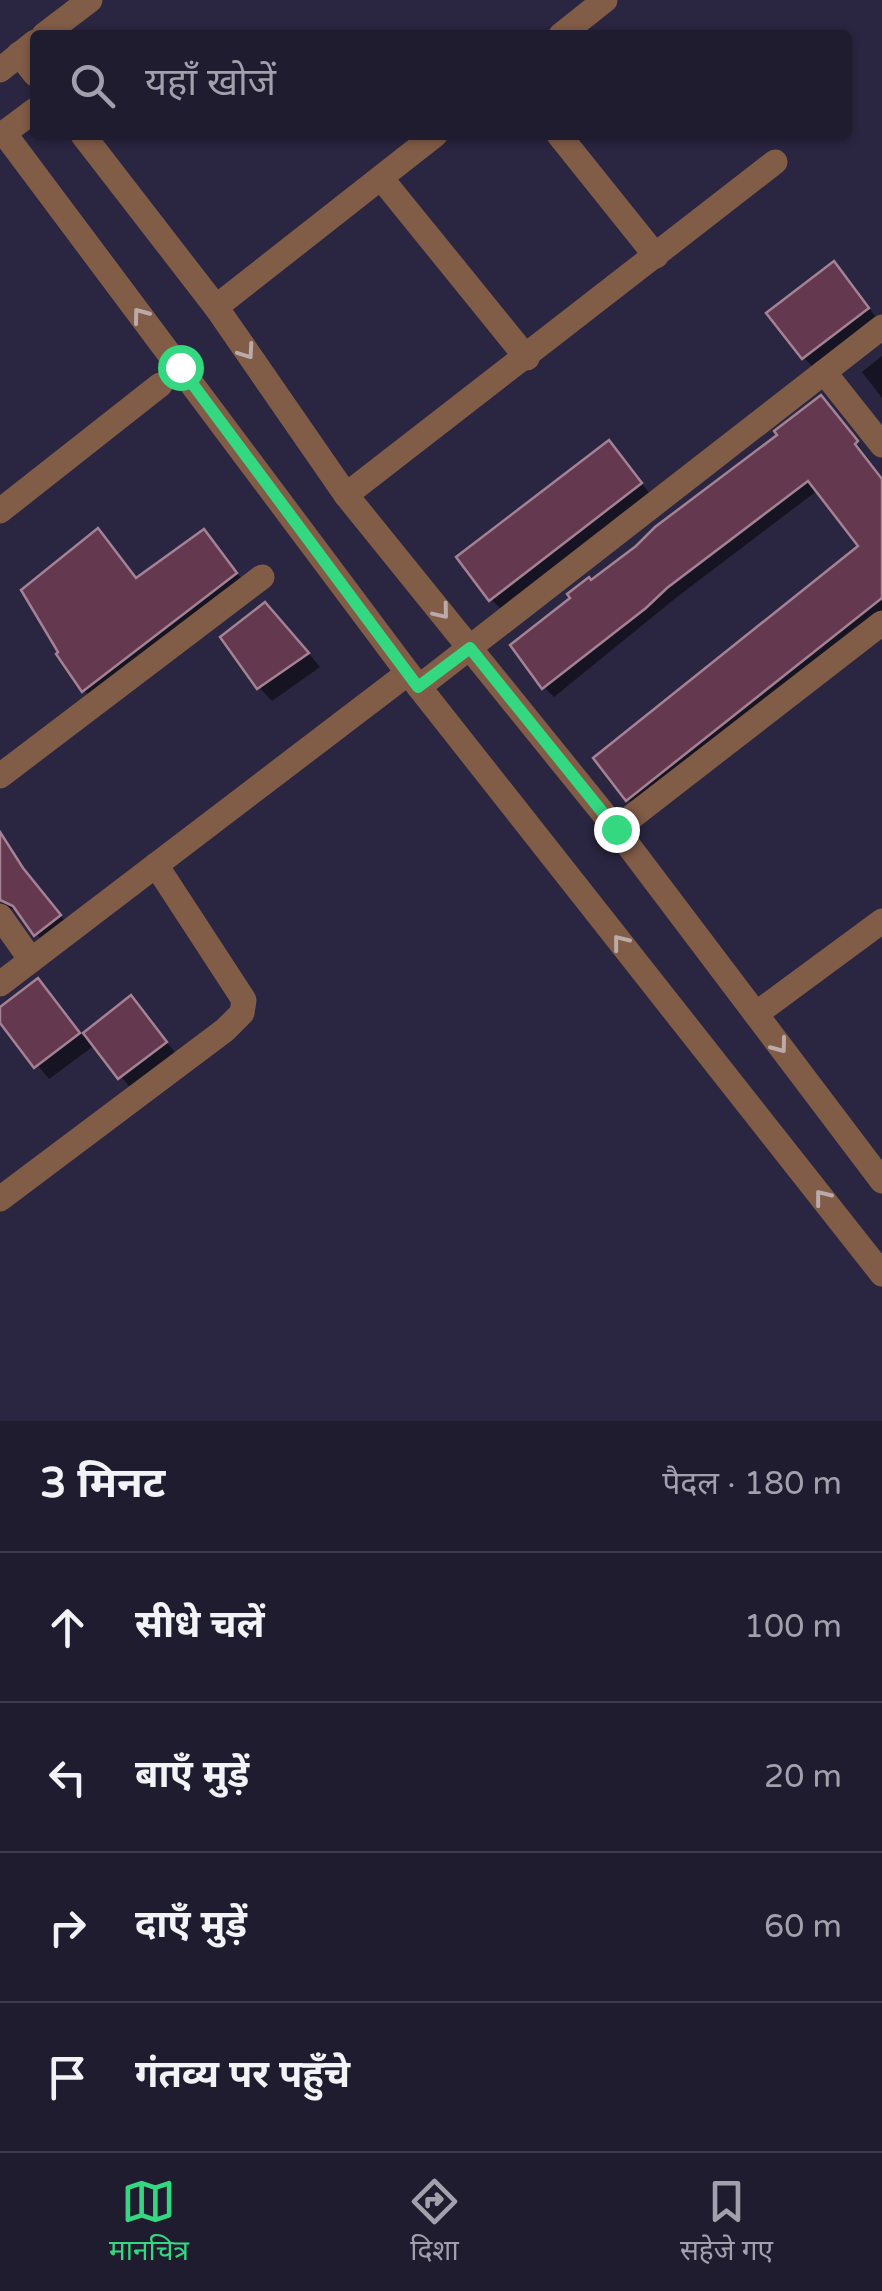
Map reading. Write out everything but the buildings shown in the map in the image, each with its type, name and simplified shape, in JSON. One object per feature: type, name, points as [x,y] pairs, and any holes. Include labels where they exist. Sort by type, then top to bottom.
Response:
[{"type":"street","points":[[51,30],[90,0]]},
{"type":"street","points":[[567,30],[605,0]]},
{"type":"street","points":[[30,114],[2,134],[413,680],[882,1274]]},
{"type":"street","points":[[87,140],[216,307],[346,496],[616,829],[882,1181]]},
{"type":"street","points":[[216,307],[428,140]]},
{"type":"street","points":[[564,140],[656,256]]},
{"type":"street","points":[[346,496],[775,162]]},
{"type":"street","points":[[381,178],[528,358]]},
{"type":"street","points":[[0,984],[156,865],[413,680],[470,648],[882,327]]},
{"type":"street","points":[[824,372],[882,445]]},
{"type":"street","points":[[0,511],[160,385]]},
{"type":"street","points":[[0,776],[262,577]]},
{"type":"street","points":[[616,829],[882,623]]},
{"type":"street","points":[[0,1199],[226,1030],[242,1013],[244,1000],[156,865]]},
{"type":"street","points":[[0,916],[32,960]]},
{"type":"street","points":[[756,1014],[882,921]]},
{"type":"route","points":[[180,367],[418,687],[470,648],[616,829]]}]
